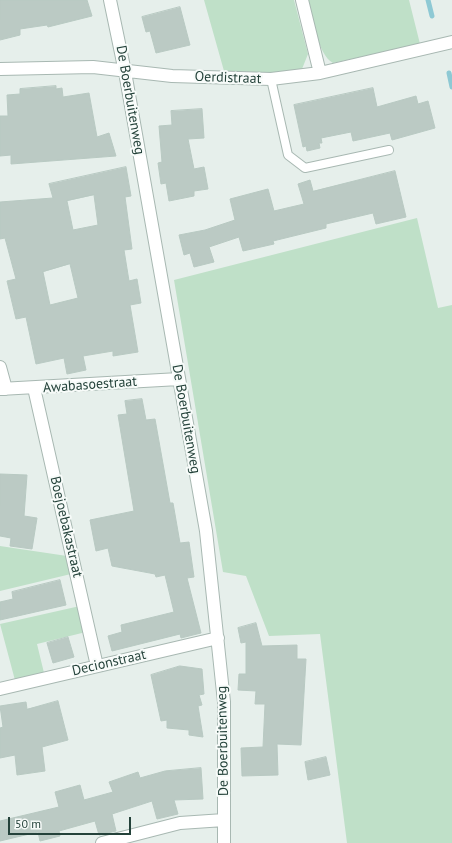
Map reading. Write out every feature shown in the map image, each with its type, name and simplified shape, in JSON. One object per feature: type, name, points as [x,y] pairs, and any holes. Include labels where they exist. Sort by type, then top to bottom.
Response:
[{"type":"street","name":"De Boerbuitenweg","points":[[110,0],[125,72],[206,531],[224,702],[224,843]]},
{"type":"street","points":[[302,0],[320,73]]},
{"type":"street","name":"Oerdistraat","points":[[0,69],[92,66],[125,72],[172,76],[271,79],[320,73],[452,42]]},
{"type":"street","points":[[0,368],[3,389]]},
{"type":"street","name":"Awabasoestraat","points":[[3,389],[179,379]]},
{"type":"street","name":"Boejoebakastraat","points":[[34,388],[97,666]]},
{"type":"street","name":"Decionstraat","points":[[0,689],[218,638]]},
{"type":"street","points":[[102,843],[180,823],[224,820]]},
{"type":"lane","points":[[271,79],[288,155],[305,168],[389,150]]},
{"type":"green space","points":[[204,0],[294,0],[308,54],[302,69],[284,73],[224,71]]},
{"type":"green space","points":[[308,0],[409,0],[420,44],[333,63],[323,52],[319,44]]},
{"type":"green space","points":[[417,218],[438,308],[452,305],[452,843],[347,843],[320,634],[269,636],[246,576],[223,572],[174,280]]},
{"type":"green space","points":[[0,546],[67,556],[71,574],[0,591]]},
{"type":"green space","points":[[80,606],[86,632],[37,644],[45,677],[16,684],[0,624]]},
{"type":"building","points":[[0,0],[87,0],[92,16],[48,27],[47,25],[20,29],[20,35],[0,40]]},
{"type":"building","points":[[180,7],[190,45],[156,53],[150,31],[146,32],[142,17]]},
{"type":"building","points":[[56,86],[56,89],[62,88],[63,97],[89,93],[97,137],[109,133],[116,156],[11,164],[11,155],[0,156],[0,116],[8,116],[7,95],[20,94],[20,89]]},
{"type":"building","points":[[373,88],[377,107],[416,96],[418,104],[428,101],[435,128],[392,140],[390,133],[353,141],[351,132],[321,138],[322,143],[319,143],[320,148],[307,151],[306,146],[303,147],[294,105]]},
{"type":"building","points":[[202,109],[204,138],[188,139],[194,169],[204,167],[208,189],[194,191],[194,196],[169,201],[166,183],[161,184],[158,163],[162,162],[159,126],[172,125],[171,111]]},
{"type":"building","points":[[126,167],[131,196],[125,197],[132,249],[124,250],[129,281],[137,279],[141,303],[130,305],[138,352],[113,356],[113,351],[83,356],[86,370],[67,374],[64,358],[36,364],[26,317],[16,319],[7,281],[16,279],[5,238],[0,239],[0,202],[53,198],[49,184]],"holes":[[[94,195],[98,225],[73,230],[67,201]],[[70,264],[78,298],[50,305],[43,272]]]},
{"type":"building","points":[[395,171],[406,217],[376,224],[373,213],[326,224],[326,228],[273,241],[274,244],[243,251],[239,237],[209,247],[214,262],[194,267],[190,253],[184,255],[179,235],[205,230],[235,220],[230,199],[268,189],[274,211],[304,204],[298,184],[310,180],[313,191]]},
{"type":"building","points":[[142,399],[146,420],[155,419],[170,503],[173,503],[180,543],[189,542],[194,577],[187,578],[201,633],[181,638],[180,634],[112,651],[108,636],[122,632],[121,625],[174,612],[165,575],[156,577],[155,574],[112,566],[108,548],[96,551],[90,520],[134,511],[118,415],[127,414],[125,401]]},
{"type":"building","points":[[0,474],[27,475],[24,516],[37,518],[32,549],[10,546],[11,538],[0,536]]},
{"type":"building","points":[[60,580],[66,605],[0,620],[0,602],[13,599],[12,592]]},
{"type":"building","points":[[256,623],[262,646],[297,645],[297,659],[306,659],[301,745],[277,744],[278,775],[242,776],[241,748],[263,747],[265,704],[255,704],[256,691],[238,690],[239,674],[246,674],[246,642],[241,643],[238,628]]},
{"type":"building","points":[[68,637],[74,657],[53,663],[47,643]]},
{"type":"building","points":[[180,666],[202,669],[204,694],[199,695],[202,705],[198,706],[203,737],[189,735],[189,730],[167,728],[167,720],[161,721],[151,675]]},
{"type":"building","points":[[58,701],[68,740],[42,747],[45,771],[17,775],[15,755],[0,758],[0,728],[3,727],[0,706],[26,702],[27,709]]},
{"type":"building","points":[[326,757],[330,775],[308,780],[305,762]]},
{"type":"building","points":[[201,768],[203,799],[174,800],[178,814],[157,819],[152,801],[112,814],[116,831],[99,835],[95,821],[59,831],[60,836],[40,841],[38,832],[0,841],[0,821],[59,807],[55,792],[80,785],[84,800],[113,792],[109,782],[138,772],[140,778],[165,771]]},
{"type":"waterway","points":[[428,0],[432,16]]},
{"type":"waterway","points":[[449,73],[452,87]]}]
